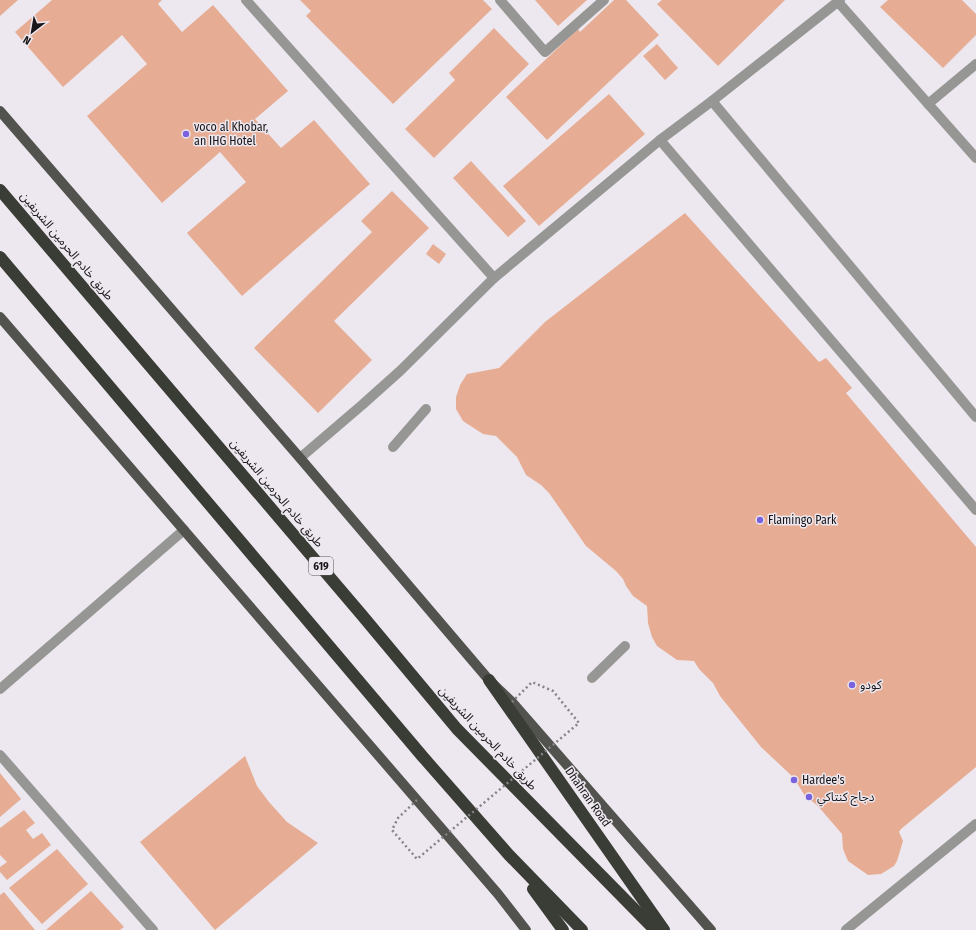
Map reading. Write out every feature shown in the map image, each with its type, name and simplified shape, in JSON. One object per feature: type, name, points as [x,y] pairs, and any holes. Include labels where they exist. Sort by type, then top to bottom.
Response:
[{"type":"highway","name":"طريق خادم الحرمين الشريفين","points":[[0,190],[457,729],[654,930]]},
{"type":"highway","points":[[0,257],[570,930]]},
{"type":"highway","name":"Dhahran Road","points":[[489,680],[664,930]]},
{"type":"highway","points":[[508,855],[563,930]]},
{"type":"highway","points":[[508,855],[582,930]]},
{"type":"main road","points":[[0,111],[300,458],[489,680],[512,702],[711,930]]},
{"type":"main road","points":[[0,317],[498,894],[526,930]]},
{"type":"street","points":[[246,0],[494,278]]},
{"type":"street","points":[[500,0],[545,52],[604,0]]},
{"type":"street","points":[[300,458],[400,371],[494,278],[660,140],[839,1],[976,158]]},
{"type":"street","points":[[928,104],[976,64]]},
{"type":"street","points":[[712,101],[976,417]]},
{"type":"street","points":[[660,140],[976,510]]},
{"type":"street","points":[[393,446],[426,409]]},
{"type":"street","points":[[0,689],[184,530]]},
{"type":"street","points":[[592,678],[624,646]]},
{"type":"street","points":[[0,755],[153,930]]},
{"type":"street","points":[[846,930],[976,824]]},
{"type":"path","points":[[417,800],[398,818],[392,830],[417,859],[579,723],[553,690],[532,682],[512,702]]},
{"type":"building","points":[[0,0],[18,0],[0,16]]},
{"type":"building","name":"voco al Khobar, an IHG Hotel","points":[[52,0],[162,0],[158,4],[182,32],[213,5],[288,91],[255,119],[281,148],[314,120],[370,184],[242,296],[187,233],[246,182],[220,152],[162,203],[87,116],[147,64],[122,35],[63,87],[15,32]]},
{"type":"building","points":[[300,0],[483,0],[492,9],[393,104],[306,16],[311,11]]},
{"type":"building","points":[[535,0],[587,0],[558,26]]},
{"type":"building","points":[[614,0],[626,0],[659,35],[547,140],[506,97],[578,29],[580,32]]},
{"type":"building","points":[[662,0],[785,0],[718,66],[657,4]]},
{"type":"building","points":[[888,0],[962,0],[976,14],[976,35],[943,68],[880,7]]},
{"type":"building","points":[[494,28],[529,64],[434,158],[405,129],[455,80],[449,73]]},
{"type":"building","points":[[657,44],[678,68],[665,80],[643,56]]},
{"type":"building","points":[[609,94],[645,134],[539,226],[503,186]]},
{"type":"building","points":[[471,161],[526,221],[508,237],[453,178]]},
{"type":"building","points":[[392,191],[429,228],[334,321],[372,360],[318,413],[254,348],[372,232],[361,221]]},
{"type":"building","name":"Flamingo Park","points":[[685,213],[819,362],[826,358],[852,388],[846,393],[976,547],[976,767],[901,829],[899,832],[903,841],[897,861],[894,866],[881,874],[868,875],[848,861],[843,849],[842,834],[817,805],[805,796],[794,778],[761,747],[720,696],[713,683],[699,669],[694,661],[677,660],[657,646],[652,637],[648,623],[647,606],[633,596],[623,579],[616,571],[586,546],[549,493],[541,485],[526,475],[517,457],[496,436],[483,434],[463,421],[456,409],[456,397],[460,385],[467,374],[499,368],[545,322]]},
{"type":"building","points":[[433,244],[446,254],[439,264],[426,254]]},
{"type":"building","points":[[245,756],[257,786],[269,802],[287,822],[318,843],[215,930],[140,842]]},
{"type":"building","points":[[0,773],[21,799],[0,817]]},
{"type":"building","points":[[24,810],[35,823],[26,830],[33,839],[42,833],[51,845],[7,880],[0,872],[0,867],[7,862],[0,855],[0,828]]},
{"type":"building","points":[[57,849],[88,884],[42,924],[9,888]]},
{"type":"building","points":[[91,891],[124,927],[120,930],[46,930]]},
{"type":"building","points":[[4,892],[35,930],[0,930],[0,895]]},
{"type":"place","name":"voco al Khobar, an IHG Hotel","points":[[186,134]]},
{"type":"place","name":"Flamingo Park","points":[[760,520]]},
{"type":"place","name":"كودو","points":[[852,685]]},
{"type":"place","name":"Hardee's","points":[[794,780]]},
{"type":"place","name":"دجاج كنتاكي","points":[[809,797]]}]
